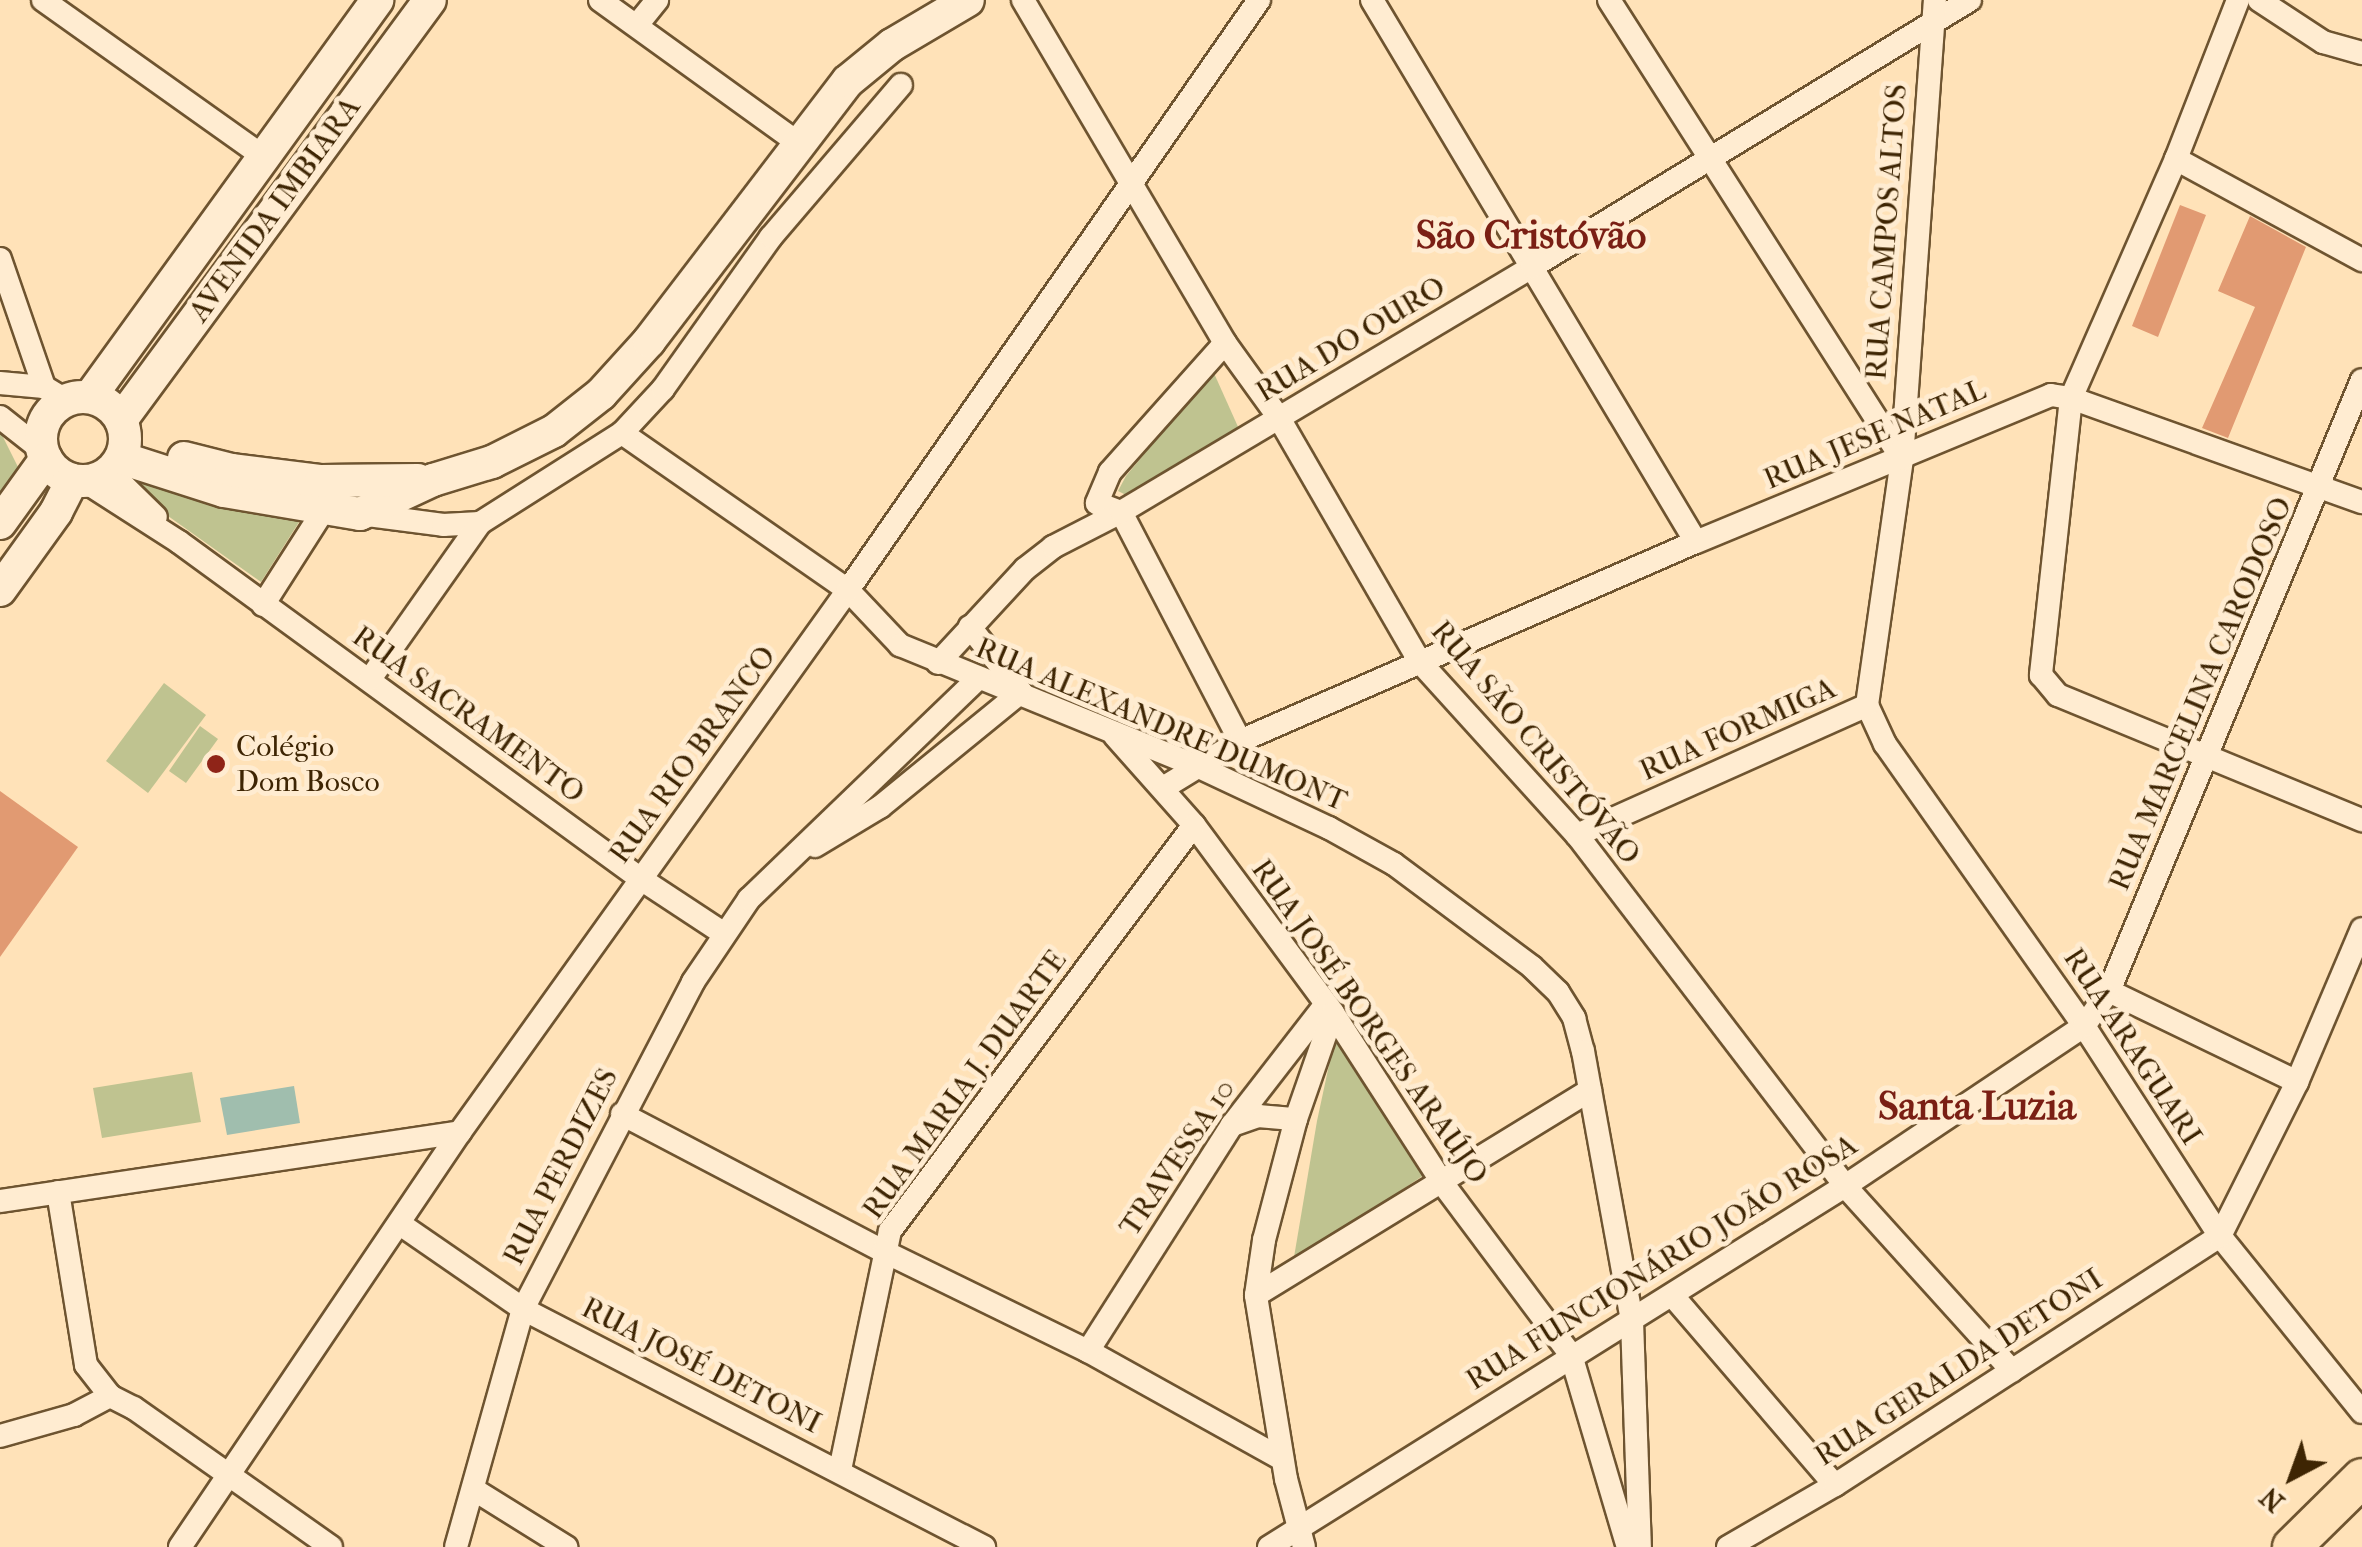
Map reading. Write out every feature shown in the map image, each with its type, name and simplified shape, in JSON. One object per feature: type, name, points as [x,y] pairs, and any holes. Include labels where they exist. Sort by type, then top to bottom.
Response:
[{"type":"main road","name":"AVENIDA IMBIARA","points":[[44,455],[40,438],[47,415],[261,155],[377,0]]},
{"type":"main road","name":"AVENIDA IMBIARA","points":[[0,590],[56,512],[106,459],[430,0]]},
{"type":"main road","points":[[0,522],[44,455],[106,459],[227,480],[323,511],[360,514],[433,480],[492,462],[538,439],[601,394],[650,341],[848,81],[892,45],[968,0]]},
{"type":"main road","points":[[67,395],[109,405],[106,459]]},
{"type":"main road","points":[[227,480],[433,480]]},
{"type":"main road","points":[[2292,1547],[2362,1478]]},
{"type":"street","points":[[43,0],[261,155]]},
{"type":"street","points":[[600,0],[801,144]]},
{"type":"street","points":[[637,25],[656,0]]},
{"type":"street","name":"RUA SÃO CRISTÓVÃO","points":[[1023,0],[1225,343],[1279,418],[1420,662],[1577,834],[1845,1186],[2012,1370]]},
{"type":"street","name":"RUA RIO BRANCO","points":[[180,1547],[460,1132],[848,590],[1258,0]]},
{"type":"street","points":[[1372,0],[1696,542]]},
{"type":"street","points":[[1610,0],[1902,459]]},
{"type":"street","name":"RUA CAMPOS ALTOS","points":[[1868,705],[1902,459],[1930,25],[1936,0]]},
{"type":"street","name":"RUA DO OURO","points":[[938,663],[1025,569],[1053,547],[1279,418],[1970,0]]},
{"type":"street","points":[[2238,0],[2176,159],[2071,398],[2041,675],[2058,695],[2362,820]]},
{"type":"street","points":[[2259,0],[2323,42],[2362,53]]},
{"type":"street","points":[[370,679],[480,523],[622,433],[663,389],[770,237],[901,85]]},
{"type":"street","points":[[2176,159],[2362,260]]},
{"type":"street","points":[[0,259],[67,395]]},
{"type":"street","points":[[1225,343],[1110,472],[1098,503],[1120,512],[1240,740]]},
{"type":"street","name":"RUA MARCELINA CARODOSO","points":[[2084,1026],[2110,991],[2362,380]]},
{"type":"street","points":[[0,383],[67,395]]},
{"type":"street","name":"RUA JESE NATAL","points":[[1163,788],[1240,740],[1696,542],[2050,395],[2071,398],[2362,502]]},
{"type":"street","points":[[0,417],[44,455]]},
{"type":"street","name":"RUA ALEXANDRE DUMONT","points":[[622,433],[848,590],[900,645],[1196,766],[1394,864],[1532,967],[1558,992],[1574,1018],[1632,1321],[1640,1547]]},
{"type":"street","name":"RUA SACRAMENTO","points":[[106,459],[179,542],[642,879],[723,933]]},
{"type":"street","points":[[262,605],[323,511]]},
{"type":"street","points":[[360,514],[442,525],[480,523]]},
{"type":"street","points":[[799,855],[880,806],[1021,692],[970,627]]},
{"type":"street","points":[[799,855],[835,814],[979,678]]},
{"type":"street","name":"RUA FORMIGA","points":[[1577,834],[1868,705]]},
{"type":"street","name":"RUA ARAGUARI","points":[[1868,705],[1884,744],[2084,1026],[2220,1236],[2362,1412]]},
{"type":"street","name":"RUA JOSÉ BORGES ARAÚJO","points":[[1110,730],[1194,826],[1329,1009],[1443,1184],[1572,1354]]},
{"type":"street","name":"RUA MARIA J. DUARTE","points":[[840,1470],[890,1231],[1194,826]]},
{"type":"street","name":"RUA PERDIZES","points":[[456,1547],[523,1309],[622,1114],[723,933],[749,899],[799,855]]},
{"type":"street","points":[[2220,1236],[2297,1082],[2362,929]]},
{"type":"street","points":[[2110,991],[2297,1082]]},
{"type":"street","points":[[1302,1538],[1282,1459],[1256,1295],[1264,1240],[1329,1009]]},
{"type":"street","name":"TRAVESSA 10","points":[[1088,1351],[1232,1125],[1329,1009]]},
{"type":"street","name":"RUA FUNCIONÁRIO JOÃO ROSA","points":[[1269,1547],[1302,1538],[1572,1354],[1632,1321],[1845,1186],[2084,1026]]},
{"type":"street","points":[[1256,1295],[1443,1184],[1590,1090]]},
{"type":"street","points":[[622,1114],[883,1251],[1088,1351],[1282,1459]]},
{"type":"street","points":[[1232,1125],[1258,1116],[1296,1119]]},
{"type":"street","points":[[0,1201],[460,1132]]},
{"type":"street","points":[[58,1192],[86,1366],[110,1396],[230,1474],[331,1547]]},
{"type":"street","name":"RUA JOSÉ DETONI","points":[[400,1224],[523,1309],[984,1547]]},
{"type":"street","name":"RUA GERALDA DETONI","points":[[1728,1547],[1835,1485],[2220,1236]]},
{"type":"street","points":[[1672,1295],[1835,1485]]},
{"type":"street","points":[[1572,1354],[1628,1547]]},
{"type":"street","points":[[0,1436],[74,1415],[110,1396]]},
{"type":"street","points":[[473,1489],[566,1547]]},
{"type":"green space","points":[[1213,371],[1239,429],[1126,495],[1118,491],[1126,476]]},
{"type":"green space","points":[[0,431],[20,471],[0,500]]},
{"type":"green space","points":[[135,479],[301,519],[261,582],[161,511]]},
{"type":"green space","points":[[164,683],[206,715],[148,793],[106,761]]},
{"type":"green space","points":[[200,726],[218,739],[186,783],[169,771]]},
{"type":"green space","points":[[1335,1037],[1424,1175],[1293,1263],[1317,1121]]},
{"type":"green space","points":[[192,1072],[201,1122],[102,1138],[93,1088]]},
{"type":"shaded area","points":[[294,1086],[300,1123],[227,1135],[220,1098]]},
{"type":"building","points":[[2180,205],[2206,215],[2158,337],[2132,326]]},
{"type":"building","points":[[2250,216],[2306,247],[2228,438],[2202,428],[2255,307],[2218,291]]},
{"type":"building","points":[[0,791],[78,847],[0,957]]},
{"type":"place","name":"Colégio Dom Bosco","points":[[216,764]]},
{"type":"district","name":"São Cristóvão","points":[[1531,235]]},
{"type":"district","name":"Santa Luzia","points":[[1977,1106]]}]
